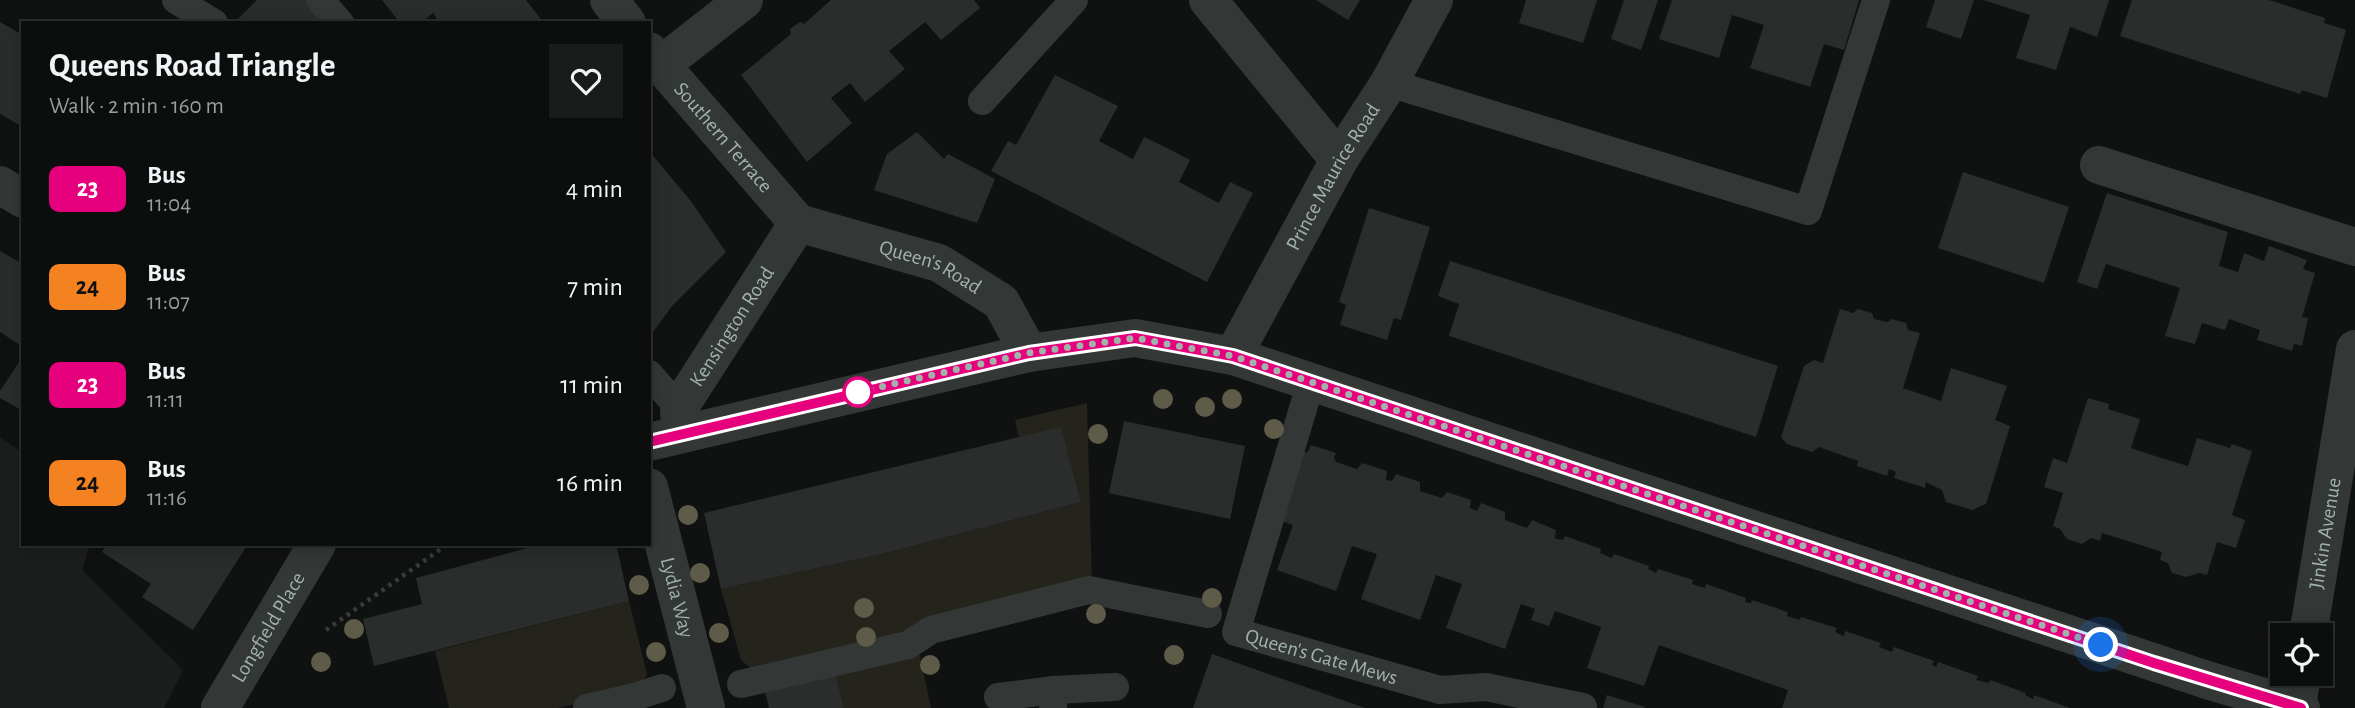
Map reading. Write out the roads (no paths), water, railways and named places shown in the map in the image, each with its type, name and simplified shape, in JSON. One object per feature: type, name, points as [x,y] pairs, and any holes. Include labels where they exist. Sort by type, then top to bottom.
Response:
[{"type":"street","points":[[609,0],[625,21]]},
{"type":"street","points":[[655,58],[744,0]]},
{"type":"street","points":[[1208,0],[1339,160]]},
{"type":"street","name":"Prince Maurice Road","points":[[1233,356],[1339,160],[1389,83],[1434,0]]},
{"type":"street","name":"Southern Terrace","points":[[655,58],[798,223]]},
{"type":"street","points":[[2099,165],[2355,247]]},
{"type":"street","points":[[0,185],[21,198]]},
{"type":"street","name":"Queen's Road","points":[[798,223],[939,263],[1001,302],[1029,353]]},
{"type":"street","name":"Kensington Road","points":[[669,428],[798,223]]},
{"type":"street","points":[[669,428],[1029,353],[1135,338],[1233,356],[2203,694],[2300,696]]},
{"type":"street","name":"Jinkin Avenue","points":[[2310,623],[2355,349]]},
{"type":"street","name":"Lydia Way","points":[[651,495],[706,708]]},
{"type":"street","name":"Longfield Place","points":[[220,708],[316,546]]},
{"type":"lane","points":[[176,0],[211,21]]},
{"type":"lane","points":[[320,0],[338,21]]},
{"type":"lane","points":[[982,101],[1074,0]]},
{"type":"lane","points":[[1389,83],[1808,211],[1876,0]]},
{"type":"lane","points":[[651,379],[669,428]]},
{"type":"lane","name":"Queen's Gate Mews","points":[[1311,382],[1236,632],[1440,690],[1486,687],[1583,706]]},
{"type":"lane","points":[[741,684],[908,645],[931,630],[1089,590],[1208,614]]},
{"type":"lane","points":[[998,697],[1053,699],[1115,687]]},
{"type":"lane","points":[[587,708],[662,688]]}]
